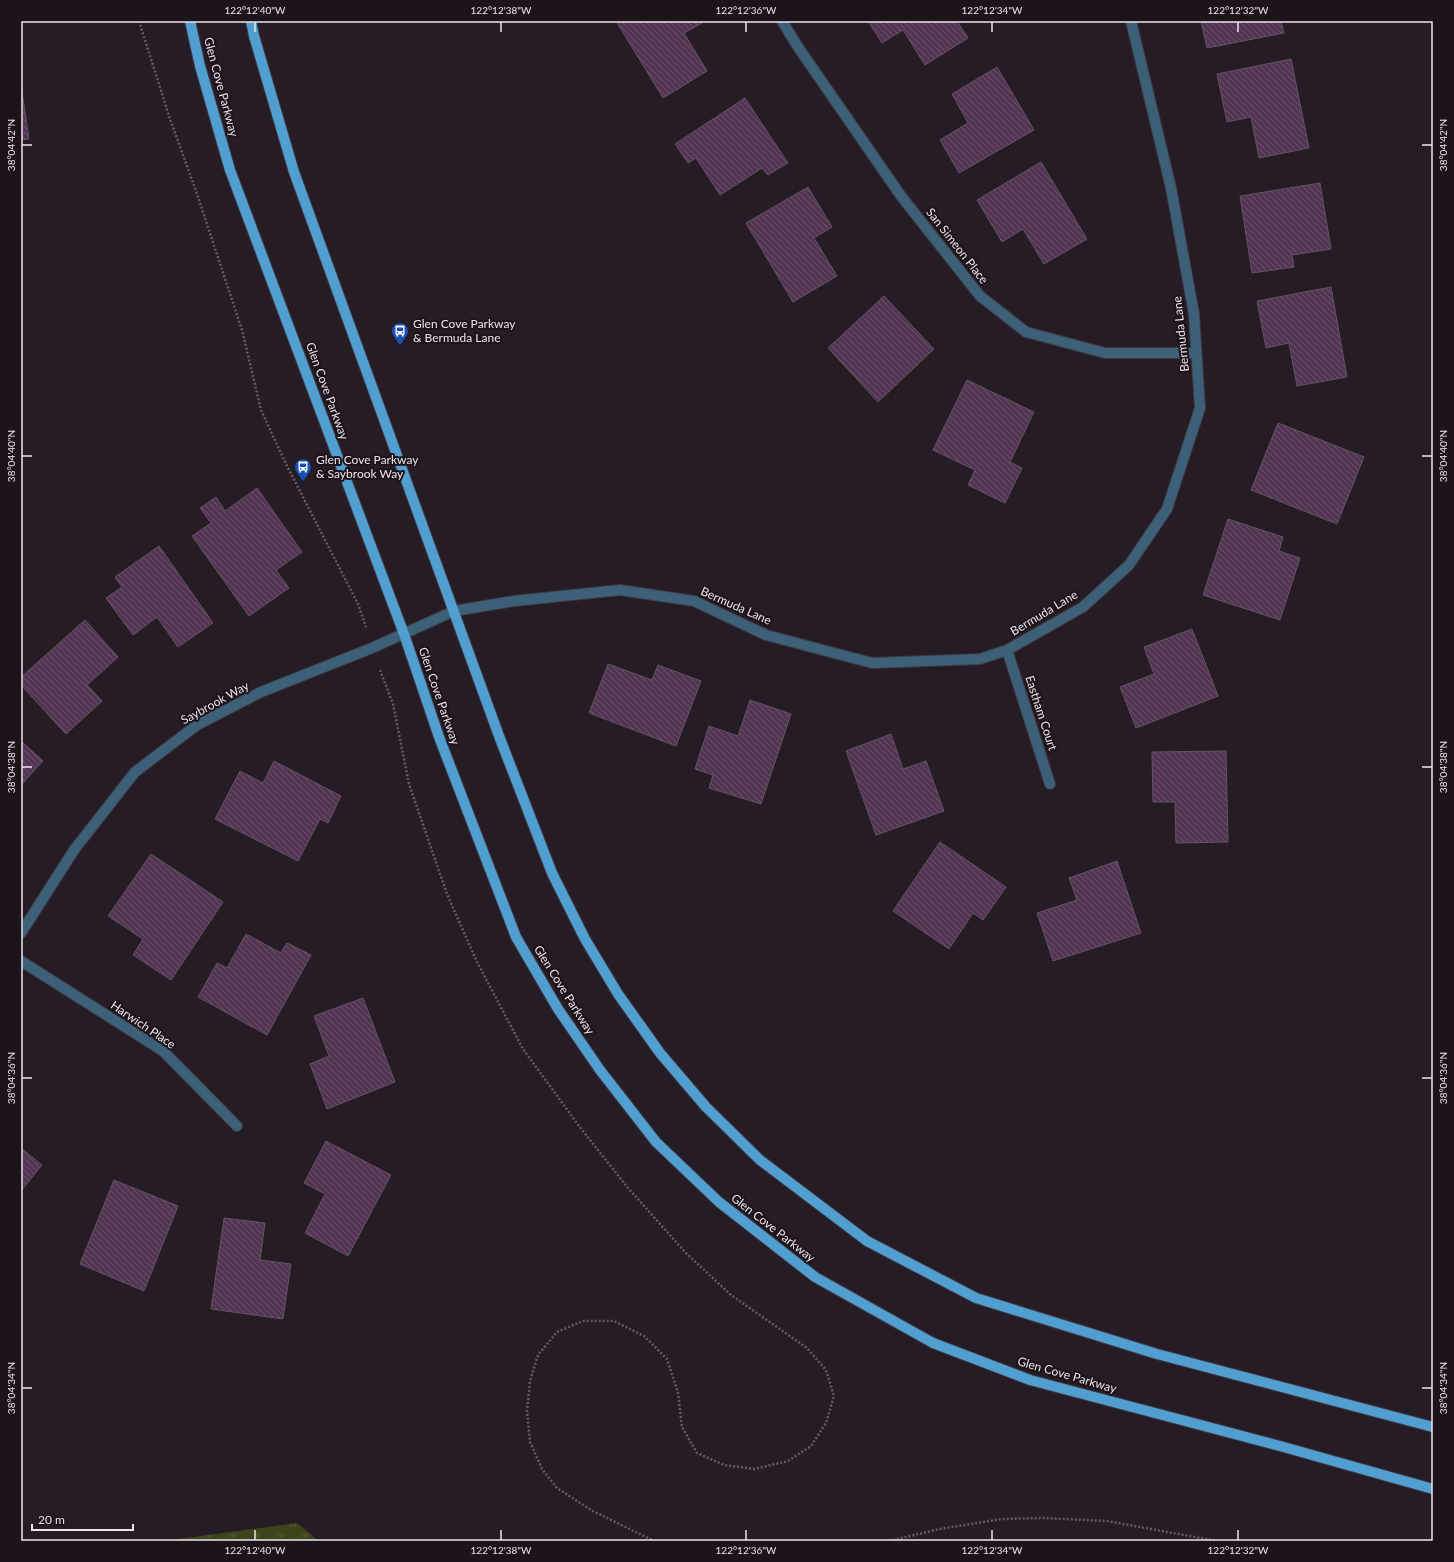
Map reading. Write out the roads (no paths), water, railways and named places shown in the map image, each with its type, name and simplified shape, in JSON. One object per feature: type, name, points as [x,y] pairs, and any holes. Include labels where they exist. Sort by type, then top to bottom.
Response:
[{"type":"main road","name":"Glen Cove Parkway","points":[[190,21],[200,66],[230,170],[404,634],[439,737],[516,937],[558,1009],[600,1070],[656,1142],[718,1202],[815,1277],[934,1343],[1030,1380],[1280,1446],[1433,1489]]},
{"type":"main road","points":[[251,21],[254,36],[294,172],[499,736],[552,873],[585,939],[618,994],[660,1053],[706,1106],[760,1160],[867,1241],[976,1298],[1157,1354],[1433,1427]]},
{"type":"street","name":"San Simeon Place","points":[[782,21],[798,47],[901,196],[980,296],[1026,332],[1105,353],[1196,353]]},
{"type":"street","name":"Bermuda Lane","points":[[454,611],[514,601],[620,590],[694,601],[766,635],[872,663],[980,660],[1007,650],[1083,607],[1128,565],[1167,509],[1200,408],[1194,314],[1171,188],[1131,21]]},
{"type":"street","name":"Saybrook Way","points":[[21,933],[74,850],[135,772],[197,726],[261,692],[372,648],[454,611]]},
{"type":"street","name":"Eastham Court","points":[[1007,650],[1050,784]]},
{"type":"street","name":"Harwich Place","points":[[21,961],[163,1051],[237,1126]]},
{"type":"place","name":"Glen Cove Parkway & Bermuda Lane","points":[[400,346]]},
{"type":"place","name":"Glen Cove Parkway & Saybrook Way","points":[[303,482]]}]
